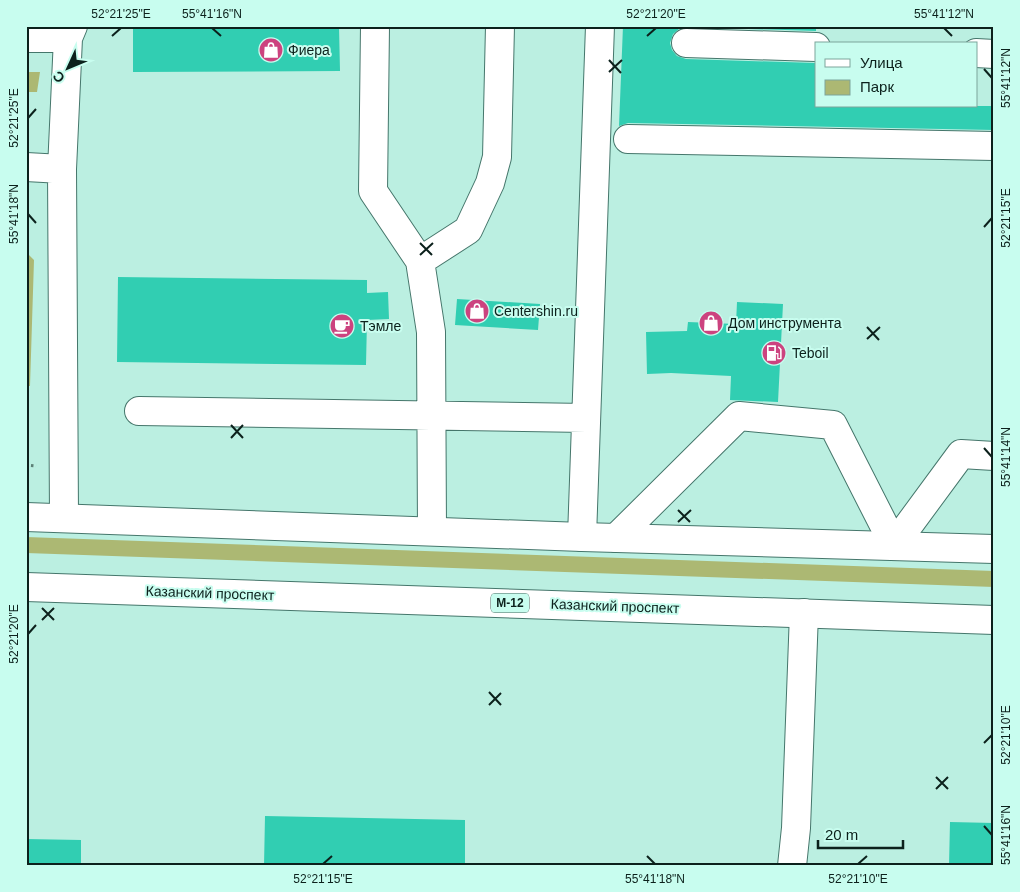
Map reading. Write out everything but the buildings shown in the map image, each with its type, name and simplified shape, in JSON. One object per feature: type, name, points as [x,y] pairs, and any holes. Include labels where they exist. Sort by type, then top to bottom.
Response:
[{"type":"main road","points":[[374,26],[372,191],[420,260],[431,332],[432,531]]},
{"type":"main road","points":[[420,260],[468,230],[490,183],[497,157],[500,26]]},
{"type":"main road","points":[[582,537],[600,26]]},
{"type":"main road","points":[[26,38],[70,32],[62,170],[64,518]]},
{"type":"main road","points":[[686,43],[815,48]]},
{"type":"main road","points":[[978,53],[994,54]]},
{"type":"main road","points":[[628,139],[994,146]]},
{"type":"main road","points":[[26,167],[62,170]]},
{"type":"main road","points":[[140,411],[586,418]]},
{"type":"main road","points":[[616,538],[739,416],[833,425],[894,545]]},
{"type":"main road","points":[[894,545],[961,454],[994,456]]},
{"type":"main road","points":[[26,517],[582,537],[994,549]]},
{"type":"main road","name":"Казанский проспект","points":[[26,587],[994,620]]},
{"type":"main road","points":[[792,866],[796,828],[804,613]]},
{"type":"green space","points":[[26,72],[40,72],[37,92],[26,92]]},
{"type":"green space","points":[[26,252],[34,260],[30,386],[26,386]]},
{"type":"green space","points":[[26,537],[994,571],[994,587],[26,553]]},
{"type":"place","name":"Фиера","points":[[271,50]]},
{"type":"place","name":"Centershin.ru","points":[[477,311]]},
{"type":"place","name":"Дом инструмента","points":[[711,323]]},
{"type":"place","name":"Тэмле","points":[[342,326]]},
{"type":"place","name":"Teboil","points":[[774,353]]}]
